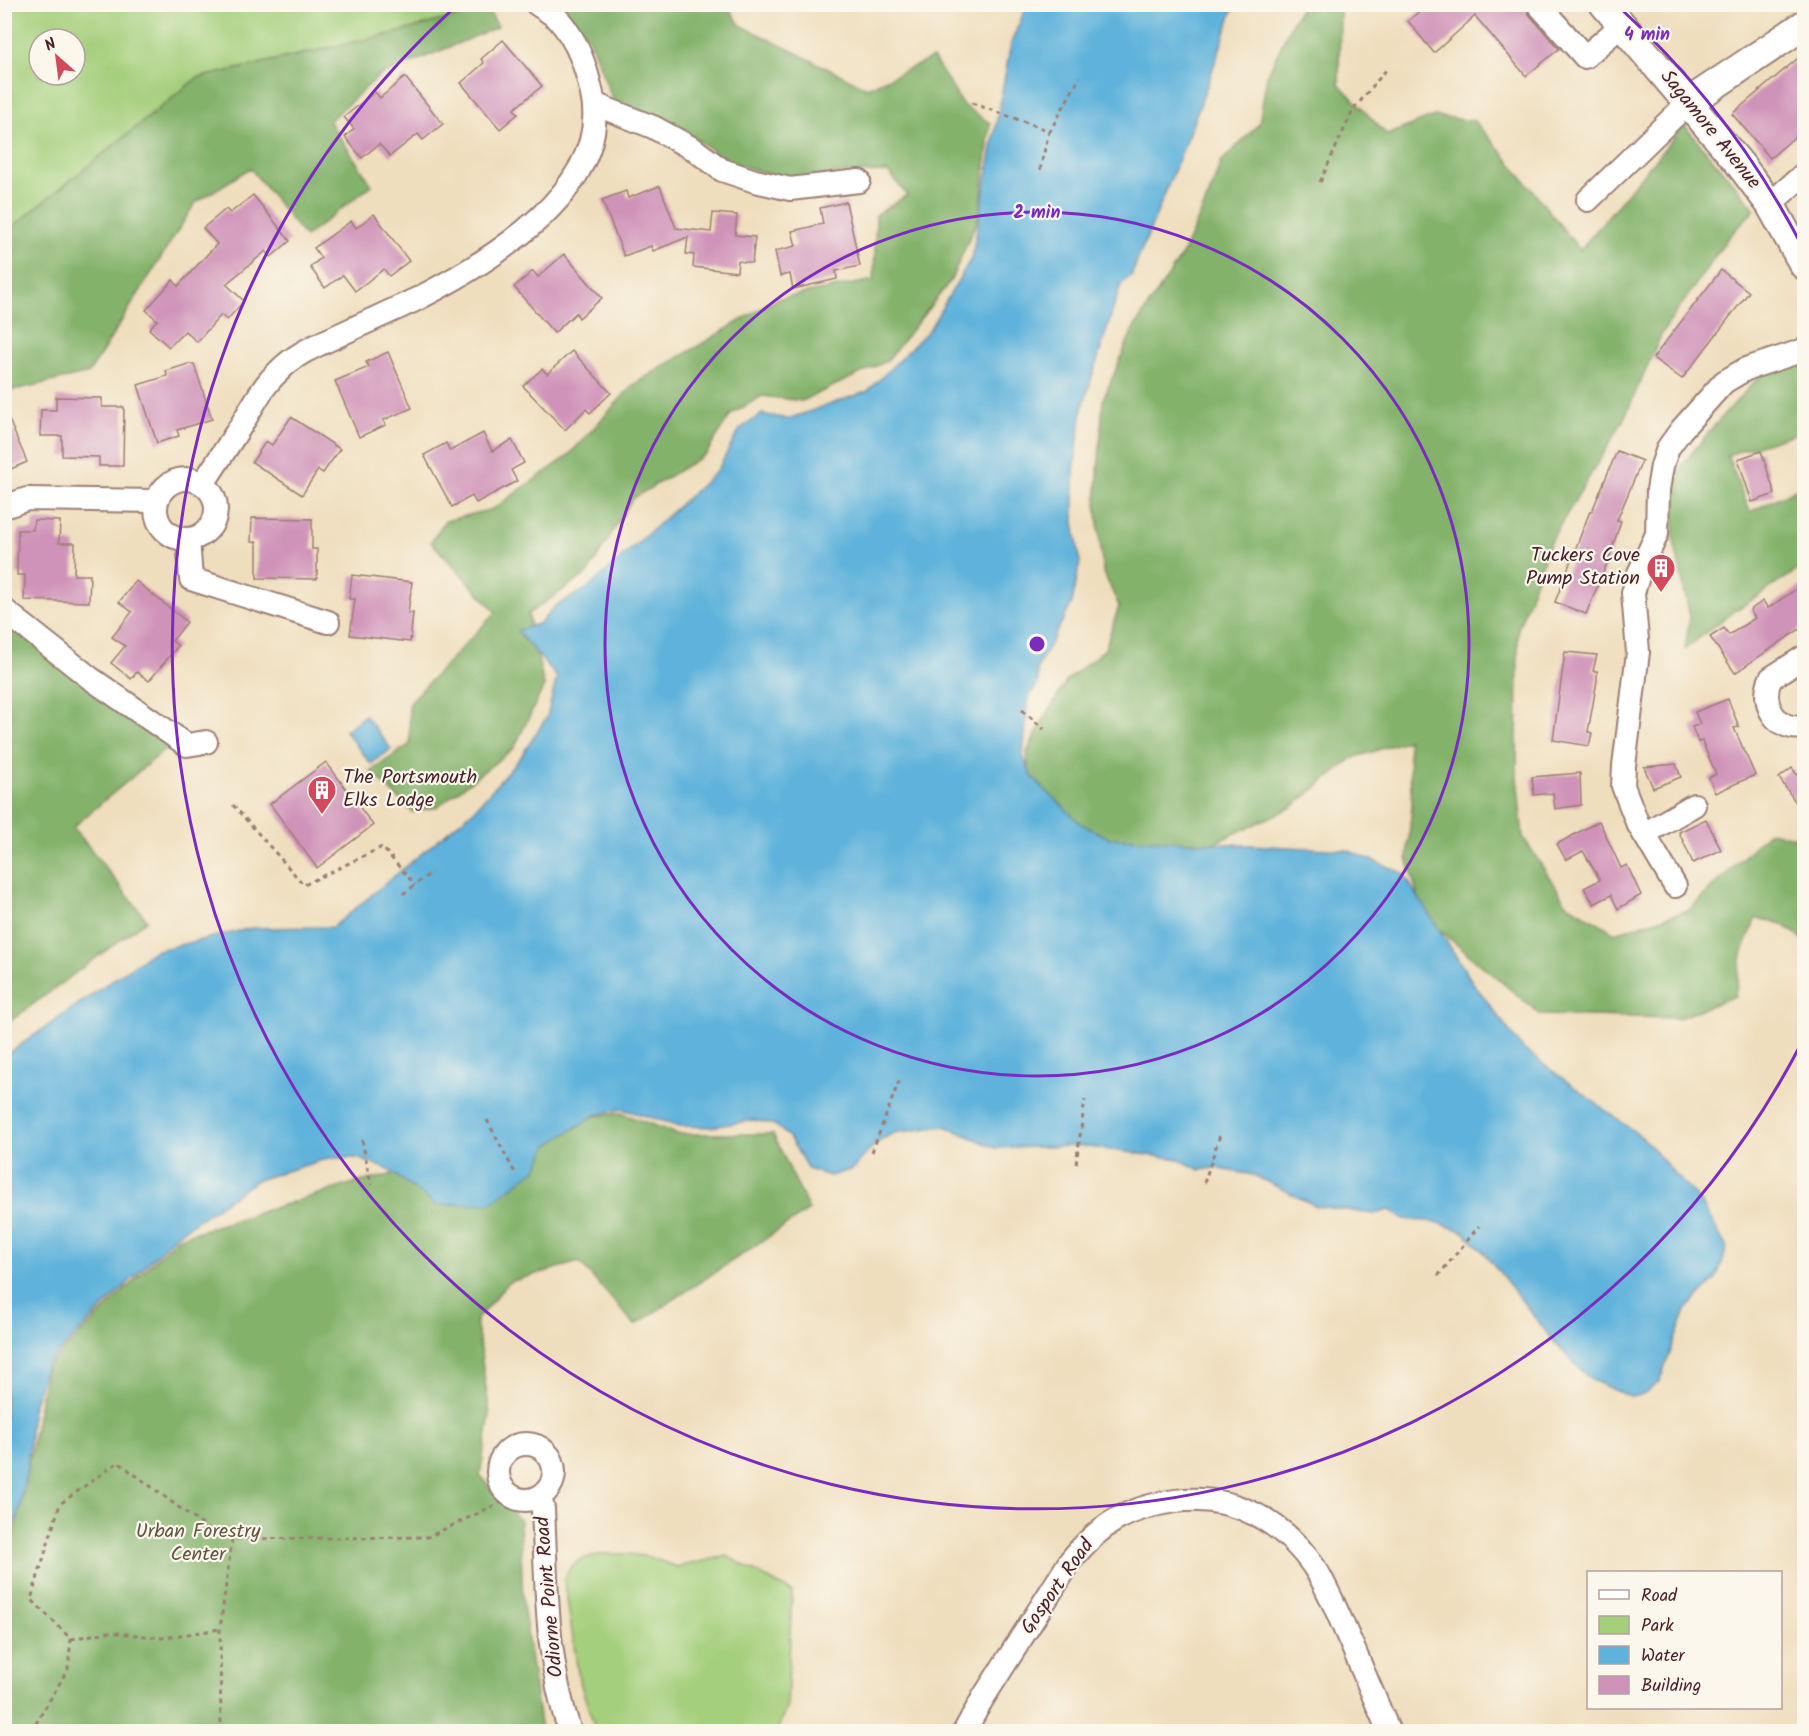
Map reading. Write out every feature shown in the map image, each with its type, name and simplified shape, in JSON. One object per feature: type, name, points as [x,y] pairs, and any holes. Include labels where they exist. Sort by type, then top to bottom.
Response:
[{"type":"main road","name":"Sagamore Avenue","points":[[1613,15],[1718,136],[1770,204],[1804,265]]},
{"type":"main road","points":[[1689,102],[1804,25]]},
{"type":"street","points":[[203,483],[254,402],[279,370],[305,351],[419,298],[494,255],[541,217],[575,178],[593,132],[596,114],[594,104],[585,64],[575,42],[558,19],[537,4]]},
{"type":"street","points":[[1538,4],[1585,57],[1613,15]]},
{"type":"street","points":[[1588,200],[1689,102]]},
{"type":"street","points":[[594,104],[653,127],[695,150],[722,170],[755,181],[790,189],[859,180]]},
{"type":"street","points":[[1770,204],[1804,174]]},
{"type":"street","points":[[1675,886],[1644,834],[1623,786],[1638,652],[1632,593],[1657,534],[1658,490],[1662,466],[1668,448],[1681,430],[1724,382],[1746,369],[1804,350]]},
{"type":"street","points":[[179,479],[192,479],[203,483],[213,497],[216,515],[210,527],[201,536],[188,539],[175,538],[164,531],[155,512],[156,501],[161,491],[168,484],[179,479]]},
{"type":"street","points":[[4,507],[27,499],[156,501]]},
{"type":"street","points":[[188,539],[191,579],[328,622]]},
{"type":"street","points":[[4,610],[90,678],[187,745],[206,742]]},
{"type":"street","points":[[1804,657],[1771,678],[1767,698],[1779,722],[1794,728],[1804,727]]},
{"type":"street","points":[[1644,834],[1694,805]]},
{"type":"street","name":"Odiorne Point Road","points":[[520,1444],[529,1444],[545,1451],[554,1467],[555,1476],[552,1484],[540,1497],[521,1500],[505,1491],[498,1473],[504,1455],[511,1448],[520,1444]]},
{"type":"street","name":"Odiorne Point Road","points":[[540,1497],[543,1509],[545,1586],[550,1648],[558,1692],[570,1731]]},
{"type":"street","name":"Gosport Road","points":[[964,1731],[1071,1560],[1083,1545],[1097,1532],[1124,1515],[1143,1507],[1190,1499],[1212,1500],[1252,1512],[1266,1519],[1304,1553],[1332,1600],[1389,1731]]},
{"type":"path","points":[[1320,182],[1353,110],[1386,70]]},
{"type":"path","points":[[1040,170],[1050,131],[1080,77]]},
{"type":"path","points":[[972,103],[1050,131]]},
{"type":"path","points":[[1022,710],[1044,729]]},
{"type":"path","points":[[233,805],[304,885],[382,847],[415,885]]},
{"type":"path","points":[[403,894],[432,872]]},
{"type":"path","points":[[872,1152],[898,1082]]},
{"type":"path","points":[[1076,1164],[1085,1100]]},
{"type":"path","points":[[487,1120],[515,1173]]},
{"type":"path","points":[[1204,1183],[1220,1135]]},
{"type":"path","points":[[362,1140],[370,1185]]},
{"type":"path","points":[[1438,1276],[1479,1226]]},
{"type":"path","points":[[71,1639],[31,1599],[60,1504],[118,1462],[212,1532],[232,1539],[428,1537],[512,1497]]},
{"type":"path","points":[[221,1731],[220,1629],[232,1539]]},
{"type":"path","points":[[71,1639],[108,1632],[162,1638],[220,1629]]},
{"type":"path","points":[[31,1731],[68,1670],[71,1639]]},
{"type":"green space","points":[[485,4],[487,8],[399,32],[197,78],[5,233],[5,5]]},
{"type":"green space","points":[[561,5],[727,5],[740,25],[867,88],[933,58],[963,105],[990,123],[980,214],[951,280],[887,361],[802,401],[762,396],[731,414],[706,454],[632,499],[588,573],[528,614],[544,686],[514,748],[437,807],[412,812],[371,771],[410,744],[409,703],[496,612],[431,542],[445,521],[493,509],[568,456],[634,384],[777,299],[874,280],[876,215],[907,195],[888,172],[843,173],[790,181],[727,161],[666,118],[614,103],[589,39]]},
{"type":"green space","points":[[1303,5],[1342,5],[1340,7],[1339,84],[1387,135],[1434,116],[1474,121],[1501,151],[1580,250],[1684,125],[1755,209],[1727,239],[1662,333],[1623,421],[1550,542],[1518,629],[1517,777],[1523,837],[1566,903],[1615,933],[1689,910],[1769,832],[1795,837],[1804,845],[1804,940],[1783,924],[1756,918],[1742,954],[1735,996],[1678,1018],[1541,1015],[1424,917],[1407,858],[1412,805],[1408,740],[1353,758],[1292,807],[1214,843],[1121,852],[1030,792],[1027,752],[1067,680],[1105,649],[1119,606],[1103,571],[1096,503],[1103,400],[1133,329],[1182,255],[1221,162],[1259,124],[1267,76],[1293,20]]},
{"type":"green space","points":[[487,8],[498,27],[379,76],[329,121],[372,185],[305,237],[250,168],[195,203],[89,373],[5,392],[5,233],[197,78],[399,32]]},
{"type":"green space","points":[[1804,358],[1804,431],[1727,455],[1750,512],[1804,485],[1804,566],[1730,614],[1685,649],[1690,617],[1673,536],[1678,470],[1713,427],[1765,370]]},
{"type":"green space","points":[[4,616],[169,746],[73,827],[147,920],[5,1025]]},
{"type":"green space","name":"Urban Forestry Center","points":[[621,1113],[677,1134],[773,1134],[809,1210],[635,1325],[579,1262],[509,1282],[476,1320],[490,1415],[480,1475],[520,1521],[523,1604],[541,1731],[5,1732],[5,1551],[18,1520],[46,1368],[177,1238],[351,1184],[420,1168],[585,1117]]},
{"type":"green space","points":[[603,1554],[650,1557],[677,1567],[727,1556],[792,1592],[787,1706],[777,1731],[596,1731],[579,1679],[564,1579],[575,1563]]},
{"type":"water","points":[[1027,5],[1234,5],[1199,107],[1172,175],[1131,276],[1121,284],[1082,409],[1074,471],[1074,522],[1080,562],[1072,603],[1037,668],[1038,683],[1028,699],[1023,756],[1032,777],[1081,824],[1109,838],[1347,850],[1403,873],[1473,983],[1523,1049],[1643,1138],[1702,1204],[1727,1248],[1716,1279],[1687,1308],[1659,1382],[1643,1395],[1630,1397],[1590,1379],[1554,1342],[1487,1256],[1464,1232],[1436,1222],[1404,1219],[1390,1210],[1374,1214],[1316,1206],[1253,1175],[1215,1168],[1200,1170],[1179,1159],[1081,1146],[996,1148],[945,1126],[893,1133],[875,1144],[853,1169],[830,1176],[808,1169],[789,1137],[775,1125],[754,1120],[711,1127],[679,1126],[622,1109],[595,1115],[548,1145],[536,1169],[491,1203],[436,1205],[387,1169],[357,1158],[329,1158],[257,1180],[175,1236],[46,1365],[32,1409],[27,1469],[18,1516],[5,1540],[5,1056],[154,951],[252,928],[333,927],[475,809],[520,758],[547,717],[557,677],[517,631],[540,623],[555,606],[588,588],[717,471],[740,429],[762,414],[788,419],[868,391],[929,330],[972,257],[1011,43]]},
{"type":"water","points":[[365,715],[391,749],[371,764],[345,731]]},
{"type":"building","points":[[1428,4],[1525,4],[1528,13],[1559,49],[1526,76],[1475,16],[1434,53],[1408,21]]},
{"type":"building","points":[[503,40],[542,86],[514,109],[518,114],[500,129],[461,83],[484,63],[481,59]]},
{"type":"building","points":[[1804,53],[1804,129],[1770,158],[1732,114]]},
{"type":"building","points":[[405,77],[443,124],[423,140],[418,134],[390,156],[379,144],[362,158],[345,137],[354,129],[344,117],[375,92],[380,98]]},
{"type":"building","points":[[660,186],[676,228],[711,232],[713,213],[737,215],[735,235],[755,237],[752,263],[738,261],[737,272],[693,267],[694,255],[686,254],[688,237],[653,251],[651,246],[624,256],[602,200],[626,191],[628,198]]},
{"type":"building","points":[[253,195],[290,241],[271,257],[266,251],[226,284],[244,301],[227,320],[221,315],[197,342],[185,331],[169,347],[149,329],[157,320],[146,310],[173,280],[178,286],[217,244],[203,228],[226,209],[230,213]]},
{"type":"building","points":[[846,202],[860,266],[836,271],[837,279],[793,289],[790,274],[780,276],[775,251],[796,246],[792,231],[823,224],[820,208]]},
{"type":"building","points":[[374,214],[409,261],[389,276],[384,269],[355,291],[343,275],[325,288],[310,267],[321,258],[314,248],[351,221],[356,228]]},
{"type":"building","points":[[564,254],[602,298],[579,318],[576,313],[554,333],[514,287],[533,271],[538,277]]},
{"type":"building","points":[[1721,270],[1749,292],[1682,379],[1653,358]]},
{"type":"building","points":[[572,351],[611,393],[590,413],[586,409],[565,430],[523,386],[542,369],[547,374]]},
{"type":"building","points":[[388,352],[412,408],[383,420],[386,425],[359,437],[335,381],[369,367],[366,362]]},
{"type":"building","points":[[194,364],[212,419],[177,430],[179,436],[157,443],[138,385],[167,376],[166,371]]},
{"type":"building","points":[[56,397],[102,398],[102,407],[124,407],[123,466],[99,466],[99,457],[62,456],[62,436],[40,436],[41,410],[56,410]]},
{"type":"building","points":[[4,408],[27,462],[4,472]]},
{"type":"building","points":[[291,417],[340,449],[323,473],[318,470],[302,495],[252,462],[266,441],[272,445]]},
{"type":"building","points":[[483,433],[492,451],[512,440],[524,463],[511,470],[517,481],[476,503],[472,496],[452,507],[424,455],[446,443],[450,451]]},
{"type":"building","points":[[1617,451],[1642,461],[1617,520],[1621,521],[1608,561],[1586,614],[1555,602],[1590,511],[1592,511]]},
{"type":"building","points":[[1761,451],[1775,494],[1752,502],[1738,459]]},
{"type":"building","points":[[252,518],[312,519],[312,549],[317,549],[317,579],[257,578],[257,542],[251,542]]},
{"type":"building","points":[[34,520],[60,521],[59,543],[75,543],[74,575],[90,575],[89,602],[24,600],[25,575],[17,575],[18,530],[33,530]]},
{"type":"building","points":[[352,575],[412,582],[408,613],[413,613],[410,642],[350,635],[355,599],[349,599]]},
{"type":"building","points":[[136,581],[187,622],[172,641],[178,646],[149,681],[137,672],[131,679],[111,663],[125,646],[112,637],[132,612],[119,602]]},
{"type":"building","points":[[1804,584],[1804,626],[1735,673],[1710,637],[1724,628],[1729,635],[1755,618],[1750,610],[1763,601],[1768,608]]},
{"type":"building","points":[[1565,652],[1597,655],[1593,671],[1597,671],[1597,681],[1588,732],[1592,733],[1589,746],[1553,740]]},
{"type":"building","points":[[1728,699],[1739,727],[1734,728],[1755,775],[1715,793],[1709,778],[1716,774],[1702,741],[1698,742],[1692,727],[1700,724],[1695,712]]},
{"type":"building","name":"The Portsmouth Elks Lodge","points":[[326,762],[373,825],[317,868],[270,804]]},
{"type":"building","points":[[1676,764],[1681,777],[1653,788],[1644,767]]},
{"type":"building","points":[[1792,768],[1797,775],[1804,770],[1804,814],[1779,778]]},
{"type":"building","points":[[1580,773],[1581,805],[1555,809],[1553,793],[1534,795],[1532,777]]},
{"type":"building","points":[[1706,819],[1721,850],[1693,863],[1679,832]]},
{"type":"building","points":[[1599,821],[1621,868],[1627,865],[1641,895],[1618,909],[1611,895],[1594,904],[1584,888],[1600,880],[1583,851],[1566,860],[1557,844]]},
{"type":"place","name":"Tuckers Cove Pump Station","points":[[1661,594]]},
{"type":"place","name":"The Portsmouth Elks Lodge","points":[[322,816]]}]
